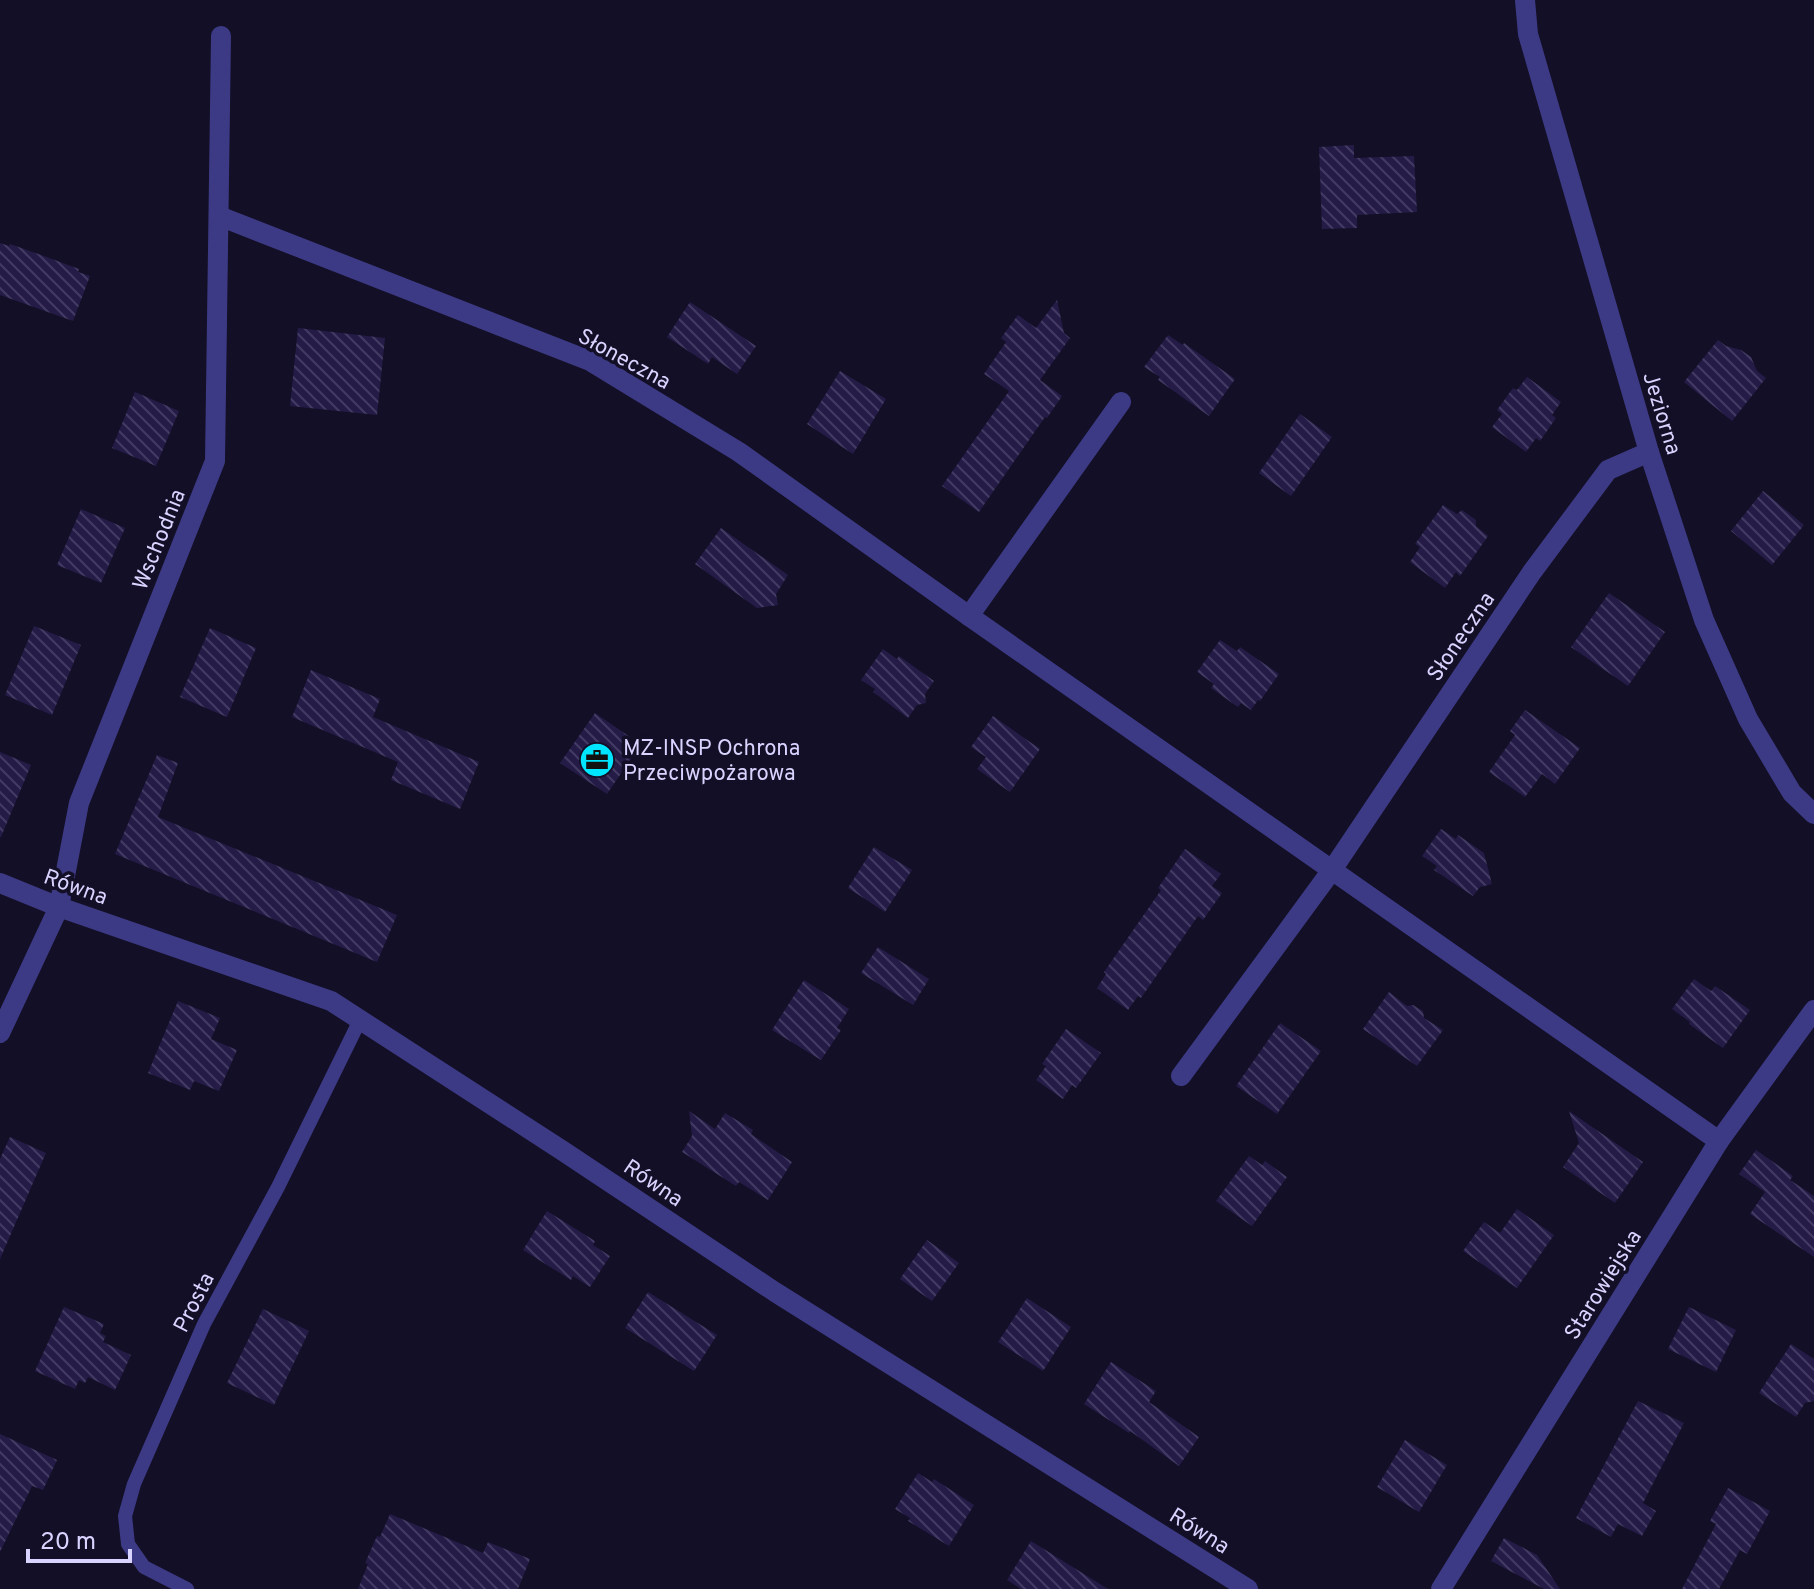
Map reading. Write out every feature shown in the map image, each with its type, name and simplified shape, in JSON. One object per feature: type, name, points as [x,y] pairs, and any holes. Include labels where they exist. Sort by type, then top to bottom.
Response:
[{"type":"street","name":"Jeziorna","points":[[1525,0],[1528,34],[1649,452],[1704,620],[1748,719],[1792,793],[1814,814]]},
{"type":"street","name":"Wschodnia","points":[[0,1033],[59,907],[79,803],[215,461],[221,36]]},
{"type":"street","name":"Słoneczna","points":[[219,216],[590,361],[739,452],[1719,1141]]},
{"type":"street","points":[[969,616],[1121,402]]},
{"type":"street","name":"Słoneczna","points":[[1181,1076],[1332,870],[1532,572],[1608,470],[1649,452]]},
{"type":"street","name":"Równa","points":[[0,883],[59,907],[331,1001],[789,1301],[1248,1589]]},
{"type":"street","name":"Starowiejska","points":[[1441,1589],[1719,1141],[1814,1010]]},
{"type":"lane","name":"Prosta","points":[[187,1589],[144,1567],[128,1544],[125,1516],[131,1494],[204,1324],[278,1187],[360,1020]]},
{"type":"building","points":[[1354,145],[1354,158],[1414,156],[1417,212],[1357,215],[1357,228],[1322,229],[1319,147]]},
{"type":"building","points":[[0,243],[44,256],[90,276],[73,321],[0,295]]},
{"type":"building","points":[[1057,300],[1064,333],[1070,338],[1040,380],[1062,396],[979,512],[942,486],[1009,391],[984,374],[1006,342],[1001,338],[1018,315],[1036,328]]},
{"type":"building","points":[[690,302],[756,346],[737,374],[712,357],[708,364],[667,337]]},
{"type":"building","points":[[298,328],[385,338],[377,415],[290,406]]},
{"type":"building","points":[[1168,335],[1235,379],[1209,416],[1144,367]]},
{"type":"building","points":[[1718,340],[1751,357],[1757,371],[1766,378],[1732,421],[1684,382]]},
{"type":"building","points":[[840,371],[886,399],[853,454],[807,424]]},
{"type":"building","points":[[1527,377],[1561,402],[1552,415],[1556,418],[1540,441],[1536,438],[1526,452],[1492,427],[1502,414],[1497,410],[1513,388],[1517,390]]},
{"type":"building","points":[[135,392],[179,411],[156,466],[112,448]]},
{"type":"building","points":[[1300,414],[1332,437],[1291,496],[1259,473]]},
{"type":"building","points":[[1763,491],[1804,525],[1772,565],[1731,531]]},
{"type":"building","points":[[1443,505],[1457,514],[1462,510],[1476,520],[1476,526],[1488,536],[1460,576],[1456,572],[1445,588],[1410,562],[1420,547],[1415,544]]},
{"type":"building","points":[[81,509],[125,528],[101,583],[57,565]]},
{"type":"building","points":[[721,528],[788,575],[776,594],[778,605],[757,608],[695,564]]},
{"type":"building","points":[[1609,593],[1665,632],[1628,686],[1571,647]]},
{"type":"building","points":[[34,626],[81,645],[52,715],[5,695]]},
{"type":"building","points":[[210,628],[256,648],[227,717],[180,697]]},
{"type":"building","points":[[1220,640],[1237,651],[1240,647],[1279,674],[1251,710],[1241,703],[1238,707],[1211,688],[1214,684],[1197,672]]},
{"type":"building","points":[[883,649],[897,659],[899,656],[934,681],[925,694],[926,703],[917,705],[908,718],[861,680]]},
{"type":"building","points":[[311,670],[380,699],[373,717],[479,762],[460,809],[391,780],[398,762],[292,717]]},
{"type":"building","points":[[1525,710],[1580,748],[1555,784],[1542,774],[1525,797],[1489,772],[1515,735],[1510,731]]},
{"type":"building","name":"MZ-INSP Ochrona Przeciwpożarowa","points":[[595,713],[630,737],[622,748],[633,756],[607,794],[560,763]]},
{"type":"building","points":[[993,716],[1040,749],[1010,792],[977,769],[986,757],[971,747]]},
{"type":"building","points":[[0,752],[31,765],[1,837],[0,837]]},
{"type":"building","points":[[157,755],[178,763],[158,817],[397,915],[377,962],[115,854]]},
{"type":"building","points":[[1441,829],[1456,839],[1458,835],[1484,853],[1492,884],[1480,887],[1473,896],[1434,870],[1437,866],[1422,856]]},
{"type":"building","points":[[874,847],[912,870],[885,912],[848,888]]},
{"type":"building","points":[[1185,849],[1221,874],[1212,886],[1222,893],[1203,920],[1198,916],[1141,998],[1138,996],[1128,1010],[1097,988],[1106,974],[1104,972],[1161,890],[1158,888]]},
{"type":"building","points":[[878,947],[929,979],[913,1005],[861,973]]},
{"type":"building","points":[[1694,979],[1711,991],[1715,986],[1750,1010],[1723,1048],[1672,1009]]},
{"type":"building","points":[[804,980],[849,1009],[837,1028],[841,1030],[821,1060],[772,1030]]},
{"type":"building","points":[[1389,992],[1407,1006],[1413,1005],[1423,1011],[1424,1018],[1443,1030],[1417,1066],[1363,1029]]},
{"type":"building","points":[[178,1001],[220,1018],[211,1039],[237,1050],[219,1091],[194,1081],[190,1090],[148,1073]]},
{"type":"building","points":[[1280,1023],[1321,1051],[1277,1114],[1236,1086]]},
{"type":"building","points":[[1066,1029],[1101,1053],[1076,1088],[1072,1085],[1063,1099],[1036,1080],[1046,1066],[1042,1064]]},
{"type":"building","points":[[689,1111],[715,1129],[725,1113],[753,1130],[751,1134],[792,1162],[768,1200],[739,1182],[736,1186],[682,1152],[692,1136]]},
{"type":"building","points":[[1569,1111],[1643,1162],[1615,1203],[1563,1167],[1579,1143]]},
{"type":"building","points":[[10,1137],[46,1153],[0,1259],[0,1159]]},
{"type":"building","points":[[1756,1150],[1793,1176],[1790,1180],[1814,1196],[1814,1257],[1750,1214],[1765,1192],[1739,1174]]},
{"type":"building","points":[[1249,1156],[1262,1165],[1265,1161],[1287,1177],[1252,1226],[1216,1201]]},
{"type":"building","points":[[1517,1209],[1554,1235],[1517,1288],[1463,1251],[1484,1222],[1500,1233]]},
{"type":"building","points":[[547,1211],[595,1241],[593,1245],[610,1256],[590,1287],[573,1276],[571,1280],[523,1250]]},
{"type":"building","points":[[927,1240],[959,1263],[932,1301],[900,1279]]},
{"type":"building","points":[[648,1292],[717,1335],[694,1371],[625,1328]]},
{"type":"building","points":[[1027,1298],[1071,1327],[1043,1371],[998,1342]]},
{"type":"building","points":[[64,1307],[104,1324],[100,1333],[106,1336],[103,1342],[131,1355],[115,1390],[88,1377],[85,1383],[79,1380],[75,1389],[35,1371]]},
{"type":"building","points":[[1689,1307],[1736,1330],[1716,1372],[1668,1349]]},
{"type":"building","points":[[263,1309],[309,1331],[274,1405],[227,1383]]},
{"type":"building","points":[[1791,1344],[1814,1359],[1814,1401],[1805,1403],[1796,1417],[1759,1393]]},
{"type":"building","points":[[1111,1362],[1156,1391],[1149,1402],[1199,1437],[1179,1466],[1130,1431],[1084,1404]]},
{"type":"building","points":[[1638,1401],[1684,1423],[1643,1503],[1656,1511],[1642,1536],[1618,1524],[1611,1537],[1576,1518]]},
{"type":"building","points":[[0,1434],[57,1460],[43,1490],[32,1486],[0,1552]]},
{"type":"building","points":[[1405,1440],[1447,1465],[1419,1512],[1377,1487]]},
{"type":"building","points":[[918,1473],[932,1482],[934,1479],[974,1505],[949,1546],[908,1521],[910,1518],[895,1509]]},
{"type":"building","points":[[1728,1488],[1770,1511],[1747,1554],[1740,1550],[1719,1589],[1682,1589],[1716,1524],[1710,1521]]},
{"type":"building","points":[[390,1514],[483,1553],[488,1542],[530,1559],[518,1589],[358,1589],[368,1564],[365,1563]]},
{"type":"building","points":[[1504,1538],[1537,1555],[1560,1589],[1544,1589],[1491,1561]]},
{"type":"building","points":[[1031,1541],[1108,1589],[1021,1589],[1007,1580]]},
{"type":"place","name":"MZ-INSP Ochrona Przeciwpożarowa","points":[[597,760]]}]
